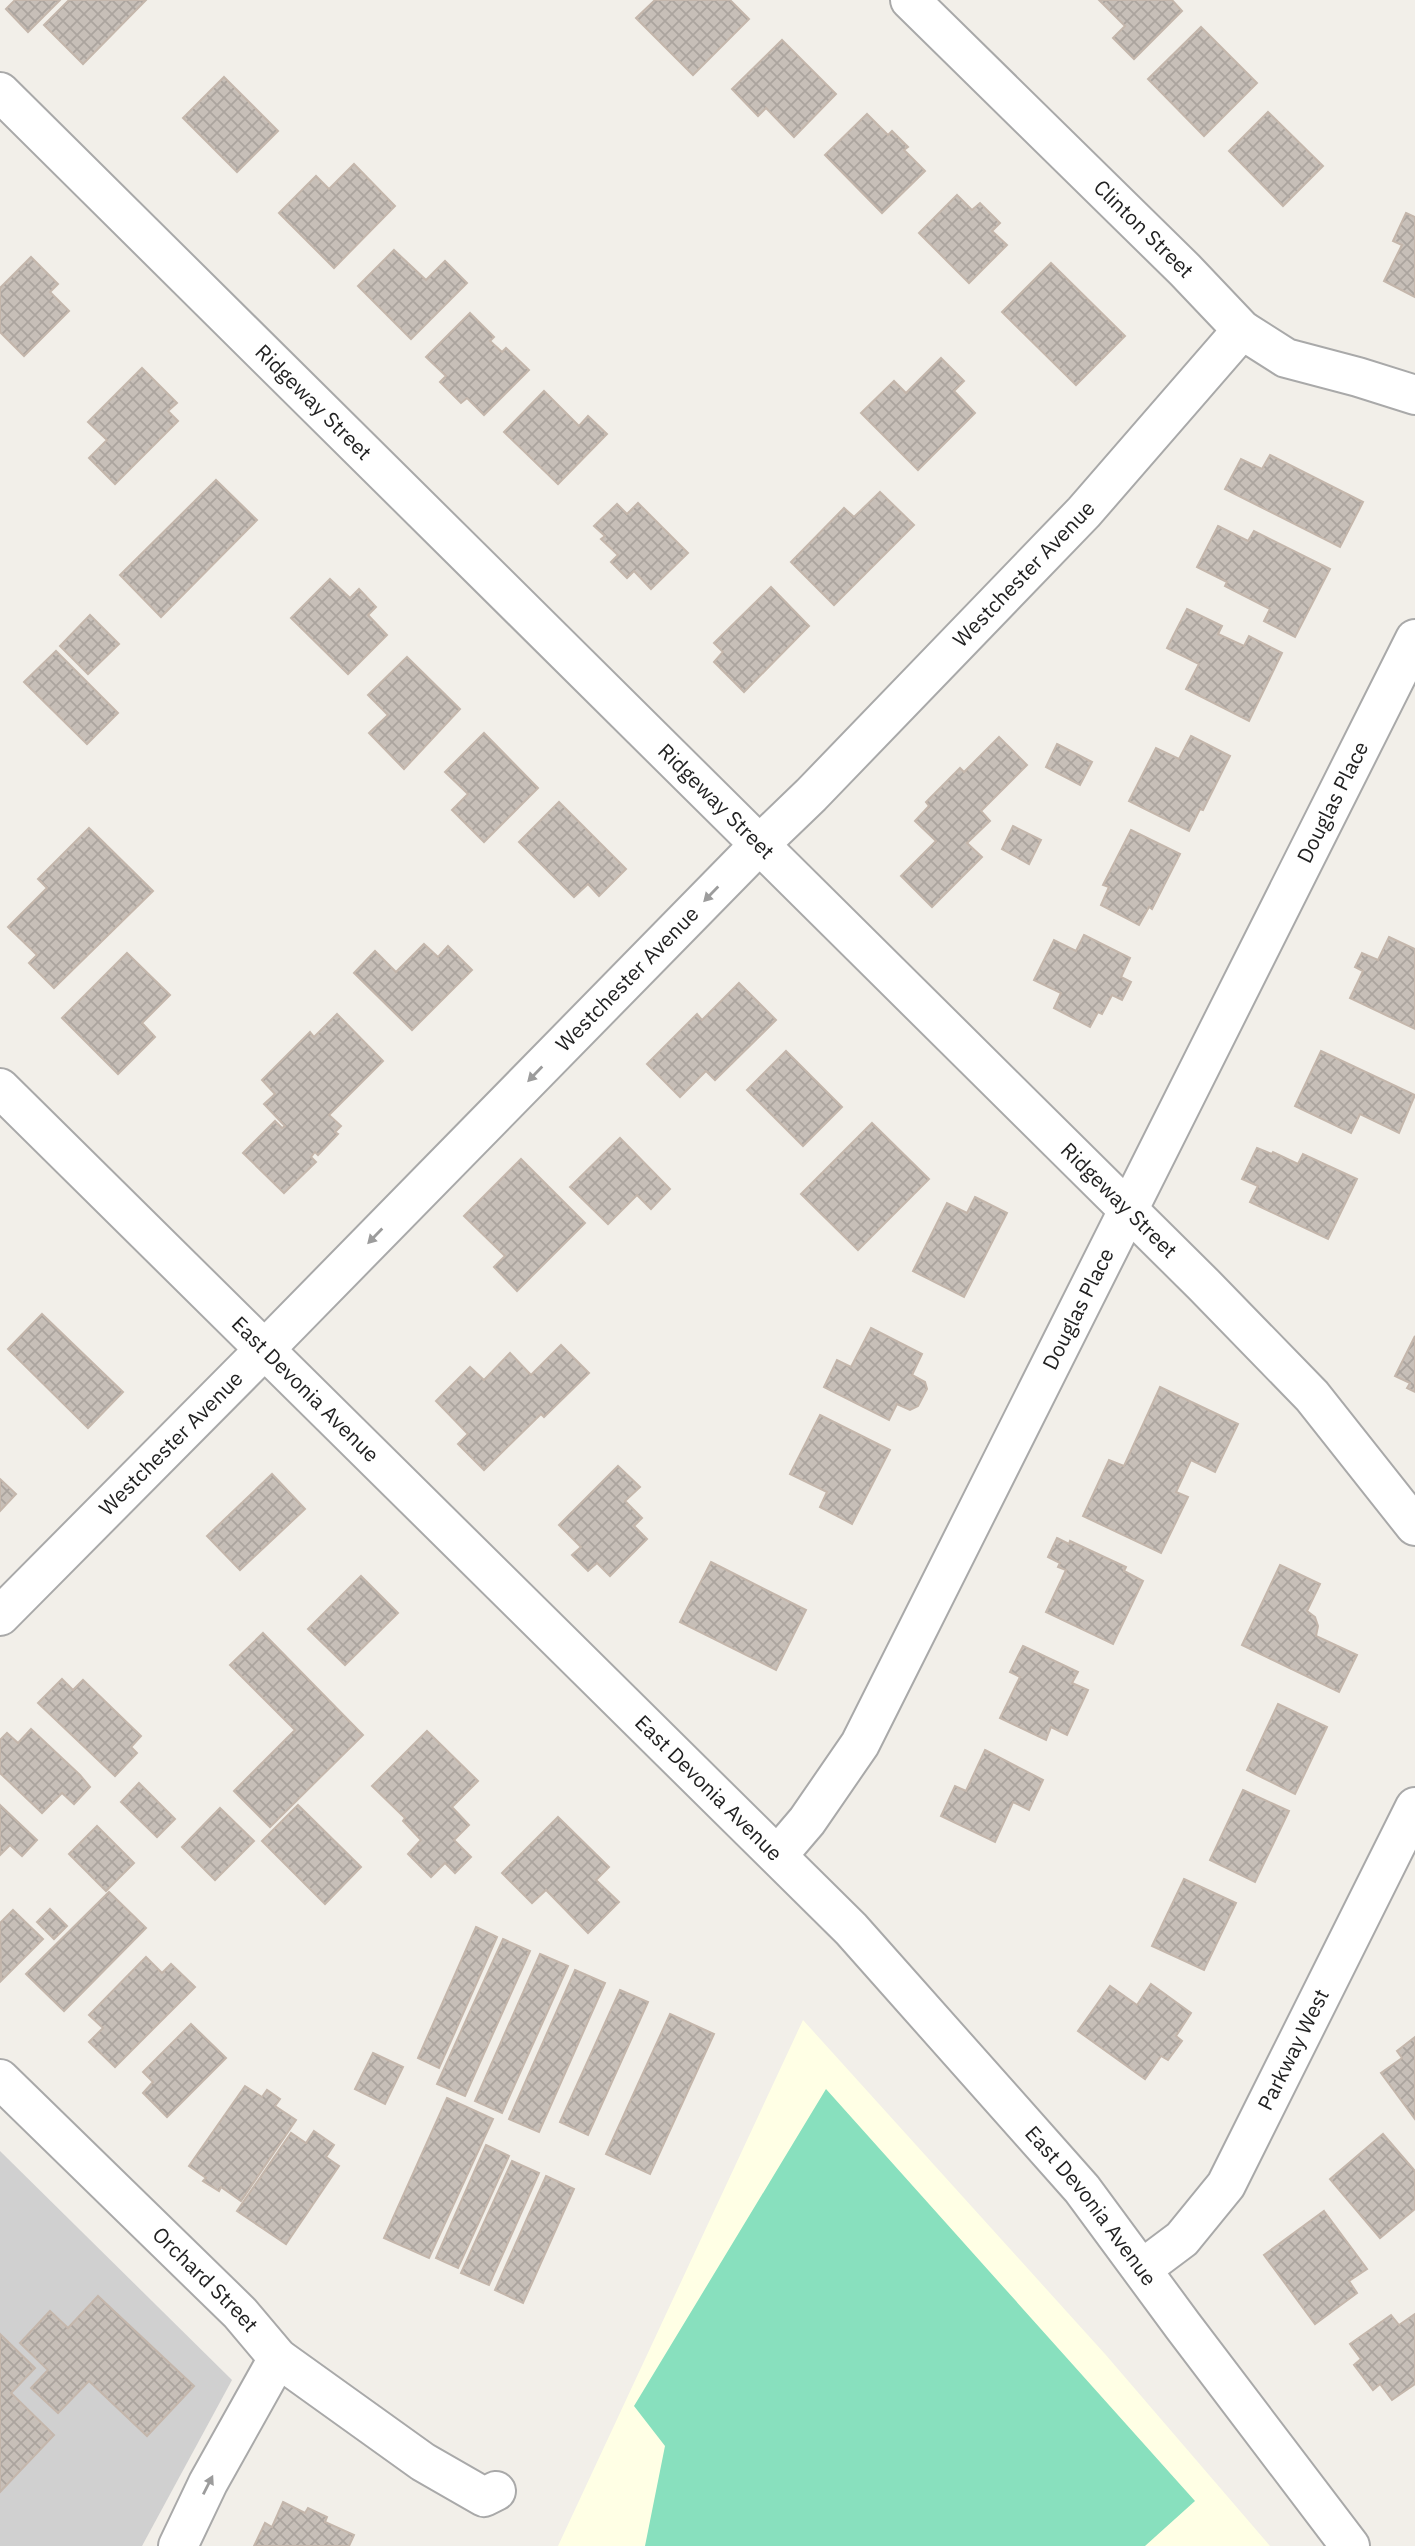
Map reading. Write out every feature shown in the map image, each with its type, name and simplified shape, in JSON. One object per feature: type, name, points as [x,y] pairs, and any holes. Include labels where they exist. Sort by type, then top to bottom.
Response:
[{"type":"street","name":"Clinton Street","points":[[910,0],[1185,270],[1242,330],[1286,358],[1415,395]]},
{"type":"street","name":"Ridgeway Street","points":[[0,92],[1204,1285],[1312,1396],[1415,1526]]},
{"type":"street","name":"Westchester Avenue","points":[[0,1616],[811,795],[1084,512],[1242,330]]},
{"type":"street","name":"Douglas Place","points":[[778,1855],[807,1821],[860,1744],[1415,639]]},
{"type":"street","name":"East Devonia Avenue","points":[[0,1088],[851,1929],[1082,2189],[1350,2546]]},
{"type":"street","name":"Parkway West","points":[[1142,2269],[1182,2239],[1226,2185],[1415,1807]]},
{"type":"street","name":"Orchard Street","points":[[0,2079],[240,2313],[278,2358],[424,2462],[484,2497],[496,2491]]},
{"type":"street","points":[[178,2546],[208,2483],[278,2358]]},
{"type":"shaded area","points":[[803,2020],[1105,2354],[1270,2546],[558,2546]]},
{"type":"shaded area","points":[[0,2151],[232,2380],[142,2546],[0,2546]]},
{"type":"green space","points":[[826,2089],[1195,2501],[1145,2546],[645,2546],[665,2446],[634,2406]]},
{"type":"building","points":[[15,0],[60,0],[28,32],[6,9]]},
{"type":"building","points":[[69,0],[146,0],[83,64],[44,25]]},
{"type":"building","points":[[655,0],[730,0],[749,19],[693,75],[636,18]]},
{"type":"building","points":[[1099,0],[1172,0],[1182,11],[1134,59],[1113,38],[1125,26]]},
{"type":"building","points":[[1201,27],[1257,83],[1204,136],[1148,79]]},
{"type":"building","points":[[782,40],[836,94],[794,137],[766,108],[758,116],[732,89]]},
{"type":"building","points":[[224,77],[278,131],[237,172],[183,118]]},
{"type":"building","points":[[1268,112],[1323,166],[1283,206],[1229,151]]},
{"type":"building","points":[[867,114],[888,135],[892,131],[908,147],[904,150],[925,171],[882,213],[825,155]]},
{"type":"building","points":[[354,164],[395,206],[334,268],[279,213],[316,176],[329,189]]},
{"type":"building","points":[[957,195],[972,210],[980,203],[1000,223],[992,231],[1007,245],[969,283],[919,233]]},
{"type":"building","points":[[1406,213],[1415,217],[1415,297],[1384,281],[1402,245],[1393,241]]},
{"type":"building","points":[[394,250],[426,280],[445,261],[467,283],[411,339],[358,286]]},
{"type":"building","points":[[31,257],[58,284],[50,292],[69,311],[24,356],[0,332],[0,288]]},
{"type":"building","points":[[1051,263],[1125,336],[1076,385],[1002,312]]},
{"type":"building","points":[[470,313],[494,337],[490,341],[502,352],[506,348],[529,370],[484,415],[467,398],[461,403],[440,382],[446,376],[426,357]]},
{"type":"building","points":[[941,358],[964,381],[954,391],[975,413],[918,470],[861,413],[894,381],[906,393]]},
{"type":"building","points":[[142,368],[177,403],[168,411],[178,421],[115,484],[89,458],[107,440],[88,422]]},
{"type":"building","points":[[544,391],[579,426],[588,416],[607,434],[558,484],[504,432]]},
{"type":"building","points":[[1270,455],[1363,502],[1340,547],[1225,489],[1241,459],[1262,469]]},
{"type":"building","points":[[216,480],[257,520],[161,617],[120,575]]},
{"type":"building","points":[[880,492],[914,525],[834,605],[791,562],[844,508],[854,517]]},
{"type":"building","points":[[638,503],[688,553],[651,589],[634,571],[627,578],[611,562],[618,555],[601,539],[605,536],[594,526],[617,504],[627,514]]},
{"type":"building","points":[[1218,526],[1248,541],[1254,531],[1330,569],[1295,637],[1264,621],[1270,609],[1225,586],[1227,582],[1197,567]]},
{"type":"building","points":[[330,579],[350,598],[359,589],[376,607],[368,615],[387,635],[348,674],[291,618]]},
{"type":"building","points":[[771,587],[809,626],[744,692],[714,662],[723,652],[714,643]]},
{"type":"building","points":[[1187,609],[1222,626],[1218,634],[1244,646],[1249,636],[1282,653],[1249,721],[1186,689],[1199,664],[1167,648]]},
{"type":"building","points":[[90,615],[119,644],[88,674],[60,646]]},
{"type":"building","points":[[56,651],[118,713],[87,744],[24,682]]},
{"type":"building","points":[[407,657],[460,709],[404,769],[369,733],[388,715],[368,695]]},
{"type":"building","points":[[484,733],[538,788],[484,842],[452,810],[468,794],[445,772]]},
{"type":"building","points":[[1191,736],[1230,756],[1203,810],[1200,809],[1189,831],[1129,801],[1156,748],[1179,759]]},
{"type":"building","points":[[999,737],[1027,765],[981,811],[990,821],[967,843],[982,857],[932,907],[901,876],[936,841],[915,821],[929,806],[926,802],[960,768],[964,772]]},
{"type":"building","points":[[1057,744],[1092,762],[1080,785],[1046,767]]},
{"type":"building","points":[[559,802],[626,869],[599,896],[588,884],[574,897],[519,842]]},
{"type":"building","points":[[1013,826],[1041,840],[1029,864],[1002,849]]},
{"type":"building","points":[[89,828],[153,891],[54,988],[29,963],[37,955],[8,927],[47,888],[38,879]]},
{"type":"building","points":[[1131,830],[1180,854],[1152,909],[1149,907],[1139,925],[1101,905],[1109,887],[1103,885]]},
{"type":"building","points":[[1084,935],[1130,958],[1121,977],[1131,982],[1122,1000],[1112,995],[1102,1014],[1098,1012],[1090,1027],[1054,1008],[1061,993],[1034,980],[1054,940],[1076,951]]},
{"type":"building","points":[[1389,937],[1415,949],[1415,1029],[1350,998],[1363,971],[1355,967],[1362,953],[1378,960]]},
{"type":"building","points":[[424,944],[438,957],[448,946],[472,970],[412,1030],[354,973],[375,951],[396,972]]},
{"type":"building","points":[[127,953],[170,995],[142,1023],[155,1037],[118,1074],[62,1018]]},
{"type":"building","points":[[739,983],[776,1020],[715,1080],[706,1071],[680,1097],[647,1064],[697,1014],[702,1020]]},
{"type":"building","points":[[337,1014],[383,1061],[329,1115],[341,1126],[335,1132],[338,1134],[318,1155],[315,1152],[311,1157],[316,1162],[284,1193],[243,1153],[275,1121],[282,1128],[285,1126],[264,1104],[275,1094],[262,1080],[310,1032],[314,1037]]},
{"type":"building","points":[[786,1051],[842,1107],[803,1146],[747,1090]]},
{"type":"building","points":[[1321,1051],[1415,1095],[1399,1133],[1360,1114],[1351,1133],[1295,1106]]},
{"type":"building","points":[[872,1123],[929,1179],[858,1250],[801,1194]]},
{"type":"building","points":[[620,1138],[670,1189],[651,1209],[637,1195],[608,1224],[570,1187]]},
{"type":"building","points":[[1257,1148],[1298,1164],[1303,1154],[1357,1179],[1328,1239],[1250,1202],[1258,1186],[1242,1179]]},
{"type":"building","points":[[521,1159],[585,1223],[517,1291],[494,1267],[505,1256],[464,1216]]},
{"type":"building","points":[[975,1197],[1007,1213],[964,1297],[913,1271],[947,1203],[967,1213]]},
{"type":"building","points":[[42,1314],[123,1392],[88,1428],[8,1349]]},
{"type":"building","points":[[871,1328],[922,1354],[912,1375],[925,1382],[927,1389],[918,1406],[910,1410],[897,1404],[889,1420],[824,1387],[837,1360],[851,1367]]},
{"type":"building","points":[[1415,1336],[1415,1392],[1407,1388],[1410,1383],[1395,1376]]},
{"type":"building","points":[[561,1345],[589,1373],[544,1417],[541,1414],[484,1470],[458,1444],[468,1434],[436,1401],[470,1367],[484,1380],[510,1353],[531,1375]]},
{"type":"building","points":[[1160,1387],[1238,1424],[1215,1472],[1191,1460],[1176,1492],[1188,1497],[1161,1553],[1083,1516],[1109,1460],[1124,1466]]},
{"type":"building","points":[[820,1415],[890,1450],[852,1524],[820,1507],[827,1492],[790,1474]]},
{"type":"building","points":[[618,1466],[640,1487],[625,1501],[642,1518],[634,1526],[647,1539],[610,1576],[597,1563],[588,1571],[572,1555],[581,1547],[559,1525]]},
{"type":"building","points":[[272,1474],[305,1509],[240,1570],[207,1536]]},
{"type":"building","points":[[0,1479],[16,1494],[0,1511]]},
{"type":"building","points":[[1057,1538],[1069,1544],[1070,1541],[1126,1567],[1124,1571],[1143,1581],[1113,1644],[1046,1612],[1066,1570],[1058,1567],[1060,1563],[1048,1557]]},
{"type":"building","points":[[711,1562],[806,1610],[776,1670],[680,1622]]},
{"type":"building","points":[[1280,1565],[1320,1584],[1307,1611],[1315,1617],[1318,1626],[1316,1636],[1357,1655],[1339,1692],[1242,1645]]},
{"type":"building","points":[[361,1576],[398,1613],[345,1665],[308,1629]]},
{"type":"building","points":[[263,1633],[363,1735],[270,1827],[234,1791],[295,1730],[230,1665]]},
{"type":"building","points":[[1023,1646],[1078,1672],[1072,1683],[1088,1690],[1067,1735],[1051,1727],[1046,1740],[1000,1718],[1020,1677],[1010,1672]]},
{"type":"building","points":[[62,1679],[73,1690],[83,1680],[141,1736],[131,1747],[137,1753],[115,1776],[38,1703]]},
{"type":"building","points":[[1278,1704],[1327,1727],[1295,1794],[1247,1770]]},
{"type":"building","points":[[31,1729],[90,1787],[74,1804],[62,1793],[42,1813],[0,1773],[0,1740],[7,1733],[18,1743]]},
{"type":"building","points":[[427,1731],[478,1781],[452,1807],[469,1825],[454,1840],[471,1857],[455,1873],[445,1863],[431,1877],[408,1854],[421,1840],[403,1821],[405,1818],[372,1786]]},
{"type":"building","points":[[985,1750],[1043,1780],[1029,1810],[1013,1802],[995,1842],[941,1816],[955,1786],[966,1791]]},
{"type":"building","points":[[139,1783],[175,1819],[157,1837],[121,1802]]},
{"type":"building","points":[[1243,1790],[1289,1811],[1255,1882],[1210,1860]]},
{"type":"building","points":[[0,1805],[37,1840],[22,1856],[10,1845],[0,1855]]},
{"type":"building","points":[[298,1805],[361,1867],[325,1904],[262,1841]]},
{"type":"building","points":[[220,1808],[254,1841],[215,1880],[182,1847]]},
{"type":"building","points":[[558,1817],[609,1867],[596,1880],[619,1902],[588,1933],[546,1890],[532,1903],[502,1873]]},
{"type":"building","points":[[97,1826],[134,1863],[106,1891],[69,1854]]},
{"type":"building","points":[[1184,1879],[1236,1903],[1204,1970],[1152,1946]]},
{"type":"building","points":[[109,1892],[146,1928],[64,2011],[26,1974]]},
{"type":"building","points":[[50,1909],[67,1926],[54,1939],[37,1922]]},
{"type":"building","points":[[13,1910],[43,1939],[1,1981],[0,1923]]},
{"type":"building","points":[[476,1927],[497,1937],[439,2068],[418,2058]]},
{"type":"building","points":[[503,1939],[530,1951],[465,2096],[437,2084]]},
{"type":"building","points":[[540,1954],[568,1966],[502,2113],[475,2101]]},
{"type":"building","points":[[146,1957],[162,1973],[171,1964],[195,1987],[115,2067],[89,2042],[103,2028],[89,2015]]},
{"type":"building","points":[[575,1970],[605,1983],[539,2132],[509,2119]]},
{"type":"building","points":[[1151,1984],[1191,2013],[1176,2036],[1182,2041],[1168,2060],[1161,2056],[1145,2079],[1078,2031],[1110,1986],[1137,2005]]},
{"type":"building","points":[[620,1990],[648,2002],[588,2135],[560,2122]]},
{"type":"building","points":[[670,2014],[714,2034],[650,2174],[606,2154]]},
{"type":"building","points":[[191,2024],[226,2058],[167,2117],[143,2093],[153,2082],[143,2072]]},
{"type":"building","points":[[1415,2037],[1415,2119],[1381,2073],[1402,2058],[1397,2051]]},
{"type":"building","points":[[373,2053],[403,2067],[385,2104],[355,2089]]},
{"type":"building","points":[[245,2086],[262,2097],[267,2090],[280,2099],[275,2106],[296,2120],[241,2201],[221,2187],[219,2191],[203,2181],[206,2178],[189,2166]]},
{"type":"building","points":[[447,2098],[493,2119],[429,2258],[384,2238]]},
{"type":"building","points":[[314,2131],[334,2145],[326,2157],[339,2166],[286,2244],[237,2211],[291,2133],[306,2143]]},
{"type":"building","points":[[1383,2134],[1415,2171],[1415,2209],[1380,2238],[1330,2179]]},
{"type":"building","points":[[486,2145],[509,2156],[458,2268],[436,2258]]},
{"type":"building","points":[[512,2161],[539,2173],[489,2285],[461,2273]]},
{"type":"building","points":[[546,2176],[574,2189],[523,2303],[495,2290]]},
{"type":"building","points":[[1324,2211],[1367,2269],[1349,2281],[1357,2293],[1315,2324],[1264,2255]]},
{"type":"building","points":[[98,2296],[194,2386],[147,2436],[89,2381],[58,2413],[31,2388],[48,2370],[20,2343],[50,2311],[68,2328]]},
{"type":"building","points":[[1415,2314],[1415,2384],[1392,2400],[1380,2384],[1373,2390],[1354,2365],[1361,2359],[1350,2344],[1391,2315],[1399,2325]]},
{"type":"building","points":[[0,2334],[35,2368],[11,2393],[54,2435],[0,2492]]},
{"type":"building","points":[[283,2502],[305,2513],[308,2508],[327,2517],[325,2522],[354,2535],[349,2546],[254,2546],[265,2523],[272,2527]]}]
